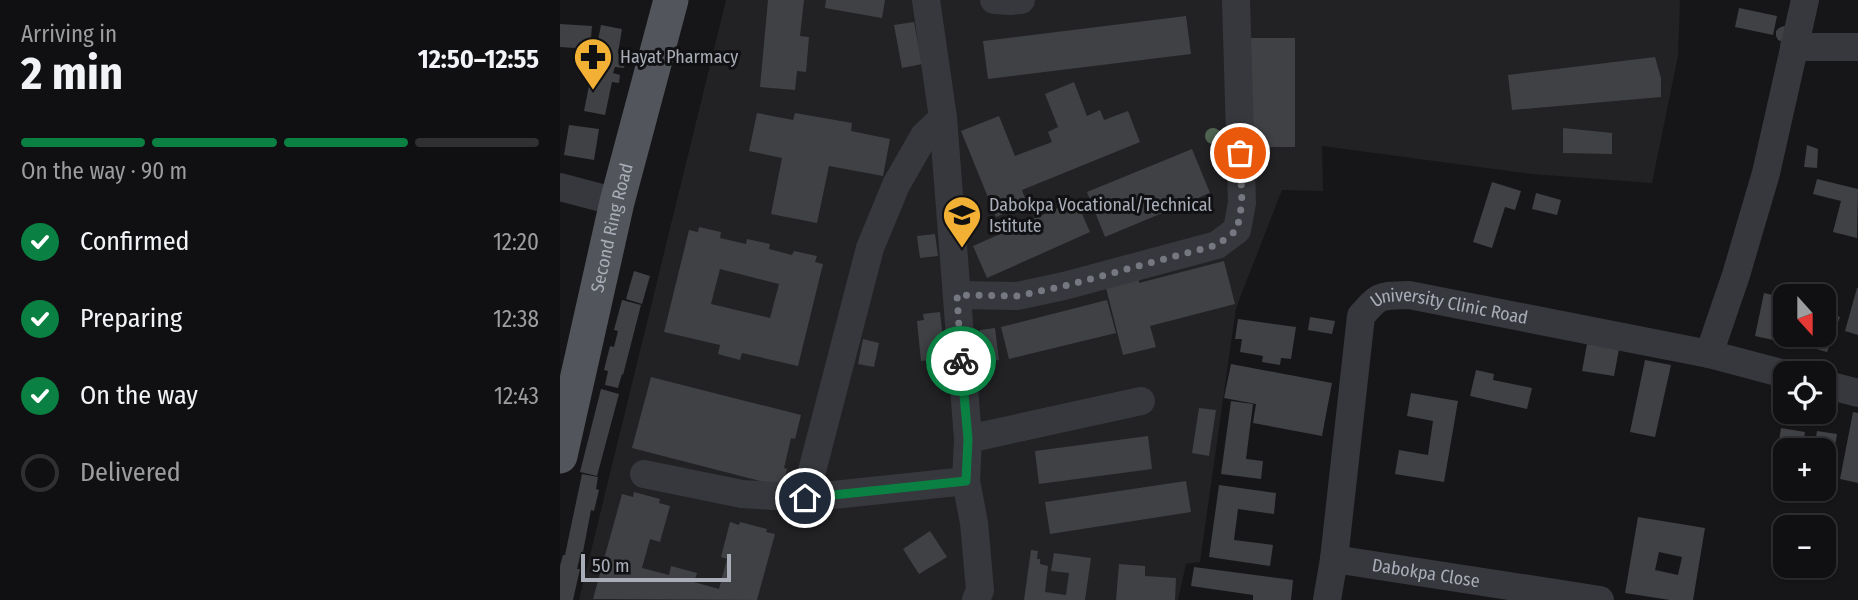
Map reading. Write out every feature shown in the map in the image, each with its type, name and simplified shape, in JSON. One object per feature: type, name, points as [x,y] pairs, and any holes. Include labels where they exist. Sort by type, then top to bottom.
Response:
[{"type":"main road","name":"Second Ring Road","points":[[560,456],[617,202],[671,0]]},
{"type":"street","points":[[926,0],[943,118],[968,439],[966,481],[974,523],[980,590],[976,600]]},
{"type":"street","points":[[994,0],[1021,0]]},
{"type":"street","points":[[957,295],[1017,296],[1064,286],[1217,245],[1237,230],[1242,203],[1236,0]]},
{"type":"street","points":[[1709,354],[1766,173],[1805,0]]},
{"type":"street","points":[[1794,47],[1858,47]]},
{"type":"street","points":[[805,498],[870,248],[896,185],[924,136],[943,118]]},
{"type":"street","points":[[560,187],[617,202]]},
{"type":"street","name":"University Clinic Road","points":[[1327,600],[1361,316],[1377,298],[1409,295],[1709,354],[1773,371]]},
{"type":"street","points":[[1836,387],[1858,393]]},
{"type":"street","points":[[968,439],[1142,401]]},
{"type":"street","points":[[644,474],[742,494],[805,498],[966,481]]},
{"type":"street","name":"Dabokpa Close","points":[[1334,559],[1600,600]]},
{"type":"shaded area","name":"Dabokpa Vocational/Technical Istitute","points":[[726,0],[1680,0],[1678,56],[1652,183],[1531,174],[1322,146],[1323,191],[1282,190],[1236,308],[1200,562],[1186,564],[1178,600],[579,600]]},
{"type":"building","points":[[768,0],[804,0],[800,36],[809,37],[806,72],[797,71],[795,90],[760,87]]},
{"type":"building","points":[[826,0],[885,0],[882,18],[825,8]]},
{"type":"building","points":[[1739,8],[1777,16],[1773,35],[1735,27]]},
{"type":"building","points":[[1186,16],[1191,54],[988,79],[983,41]]},
{"type":"building","points":[[914,22],[922,64],[902,68],[894,25]]},
{"type":"building","points":[[560,24],[592,26],[590,49],[560,47]]},
{"type":"building","points":[[601,25],[622,29],[618,53],[627,55],[624,68],[615,67],[613,73],[620,75],[619,83],[612,82],[605,115],[584,111]]},
{"type":"building","points":[[1784,26],[1788,28],[1783,42],[1778,40],[1776,31]]},
{"type":"building","points":[[1249,38],[1295,38],[1295,147],[1249,147]]},
{"type":"building","points":[[1655,57],[1661,78],[1661,97],[1512,110],[1508,75]]},
{"type":"building","points":[[1074,82],[1087,116],[1100,110],[1104,120],[1128,111],[1140,142],[1022,190],[1027,204],[996,217],[961,131],[999,116],[1015,156],[1052,142],[1048,132],[1058,127],[1045,94]]},
{"type":"building","points":[[757,113],[793,120],[795,113],[852,123],[851,131],[890,139],[883,176],[829,166],[817,223],[771,214],[782,158],[749,151]]},
{"type":"building","points":[[569,125],[599,129],[594,160],[564,155]]},
{"type":"building","points":[[1563,128],[1612,133],[1612,154],[1563,153]]},
{"type":"building","points":[[1807,145],[1818,149],[1817,168],[1804,167]]},
{"type":"building","points":[[1192,149],[1210,193],[1105,237],[1087,192]]},
{"type":"building","points":[[1817,179],[1858,189],[1857,238],[1833,232],[1841,201],[1813,194]]},
{"type":"building","points":[[1492,182],[1521,191],[1515,210],[1505,207],[1492,248],[1473,242]]},
{"type":"building","points":[[1536,193],[1561,200],[1557,215],[1532,209]]},
{"type":"building","points":[[1076,200],[1090,232],[987,278],[973,246]]},
{"type":"building","points":[[699,227],[721,232],[720,238],[746,244],[747,239],[770,244],[769,249],[792,255],[794,251],[817,256],[815,262],[823,264],[798,366],[742,353],[740,360],[718,354],[720,345],[664,332],[689,230],[698,232]],"holes":[[[720,269],[779,284],[770,318],[711,304]]]},
{"type":"building","points":[[935,234],[938,256],[920,258],[917,236]]},
{"type":"building","points":[[1224,261],[1235,304],[1150,326],[1156,347],[1123,355],[1106,288],[1139,280],[1139,283]]},
{"type":"building","points":[[634,271],[650,276],[642,304],[626,299]]},
{"type":"building","points":[[1858,288],[1858,335],[1845,331]]},
{"type":"building","points":[[1764,293],[1773,295],[1773,340],[1755,336]]},
{"type":"building","points":[[622,300],[641,305],[618,388],[605,385],[608,371],[604,370],[610,346],[614,347],[618,331],[614,330]]},
{"type":"building","points":[[1107,300],[1116,333],[1009,359],[1001,327]]},
{"type":"building","points":[[940,312],[945,358],[921,361],[917,321],[924,320],[923,314]]},
{"type":"building","points":[[1310,317],[1335,321],[1332,334],[1308,330]]},
{"type":"building","points":[[1238,319],[1296,327],[1291,359],[1281,358],[1280,365],[1262,362],[1263,356],[1240,352],[1242,339],[1235,339]]},
{"type":"building","points":[[995,328],[999,360],[984,362],[980,330]]},
{"type":"building","points":[[863,339],[879,343],[874,367],[858,364]]},
{"type":"building","points":[[1587,344],[1619,349],[1614,376],[1582,371]]},
{"type":"building","points":[[1813,347],[1829,347],[1827,352]]},
{"type":"building","points":[[1645,360],[1671,365],[1655,437],[1630,432]]},
{"type":"building","points":[[1231,364],[1332,383],[1322,436],[1253,423],[1256,404],[1224,398]]},
{"type":"building","points":[[1476,370],[1494,374],[1493,380],[1532,388],[1527,409],[1470,396]]},
{"type":"building","points":[[651,377],[801,415],[795,439],[791,438],[783,487],[632,448]]},
{"type":"building","points":[[601,389],[619,394],[597,476],[580,472]]},
{"type":"building","points":[[1411,393],[1458,401],[1444,482],[1395,474],[1399,450],[1428,455],[1433,421],[1407,416]]},
{"type":"building","points":[[1231,401],[1253,404],[1246,459],[1263,461],[1261,479],[1221,474]]},
{"type":"building","points":[[1199,408],[1216,410],[1209,456],[1192,453]]},
{"type":"building","points":[[1853,412],[1858,413],[1858,483],[1840,479]]},
{"type":"building","points":[[1781,428],[1805,432],[1804,438],[1779,438]]},
{"type":"building","points":[[1817,431],[1837,434],[1836,440],[1816,438]]},
{"type":"building","points":[[1148,436],[1152,469],[1039,484],[1035,451]]},
{"type":"building","points":[[582,474],[598,477],[596,489],[599,490],[594,511],[591,510],[581,552],[573,600],[560,600],[560,566],[565,555]]},
{"type":"building","points":[[1186,481],[1191,512],[1050,534],[1045,502]]},
{"type":"building","points":[[1219,485],[1276,493],[1274,514],[1238,509],[1234,540],[1273,545],[1270,566],[1209,557]]},
{"type":"building","points":[[634,492],[660,499],[659,503],[670,506],[660,542],[650,539],[642,568],[669,575],[671,566],[697,573],[694,582],[719,589],[727,559],[721,557],[730,522],[767,529],[766,532],[775,534],[757,600],[593,599],[622,494],[633,497]]},
{"type":"building","points":[[1638,517],[1705,528],[1693,600],[1670,600],[1625,593]],"holes":[[[1659,552],[1682,557],[1678,575],[1655,570]]]},
{"type":"building","points":[[930,531],[947,557],[919,574],[903,549]]},
{"type":"building","points":[[1031,550],[1038,551],[1037,559],[1040,559],[1040,564],[1048,566],[1045,592],[1066,595],[1069,573],[1051,571],[1054,553],[1091,558],[1085,600],[1024,600]]},
{"type":"building","points":[[1119,564],[1145,566],[1145,576],[1176,578],[1175,600],[1116,600]]},
{"type":"building","points":[[1194,567],[1293,580],[1291,600],[1253,600],[1253,595],[1191,586]]},
{"type":"way so far","points":[[961,361],[957,295],[1017,296],[1217,245],[1237,230],[1242,203],[1240,153]]},
{"type":"place","name":"Hayat Pharmacy","points":[[593,91]]},
{"type":"place","name":"Dabokpa Vocational/Technical Istitute","points":[[962,249]]},
{"type":"route","points":[[805,498],[966,481],[968,439],[961,361]]}]
